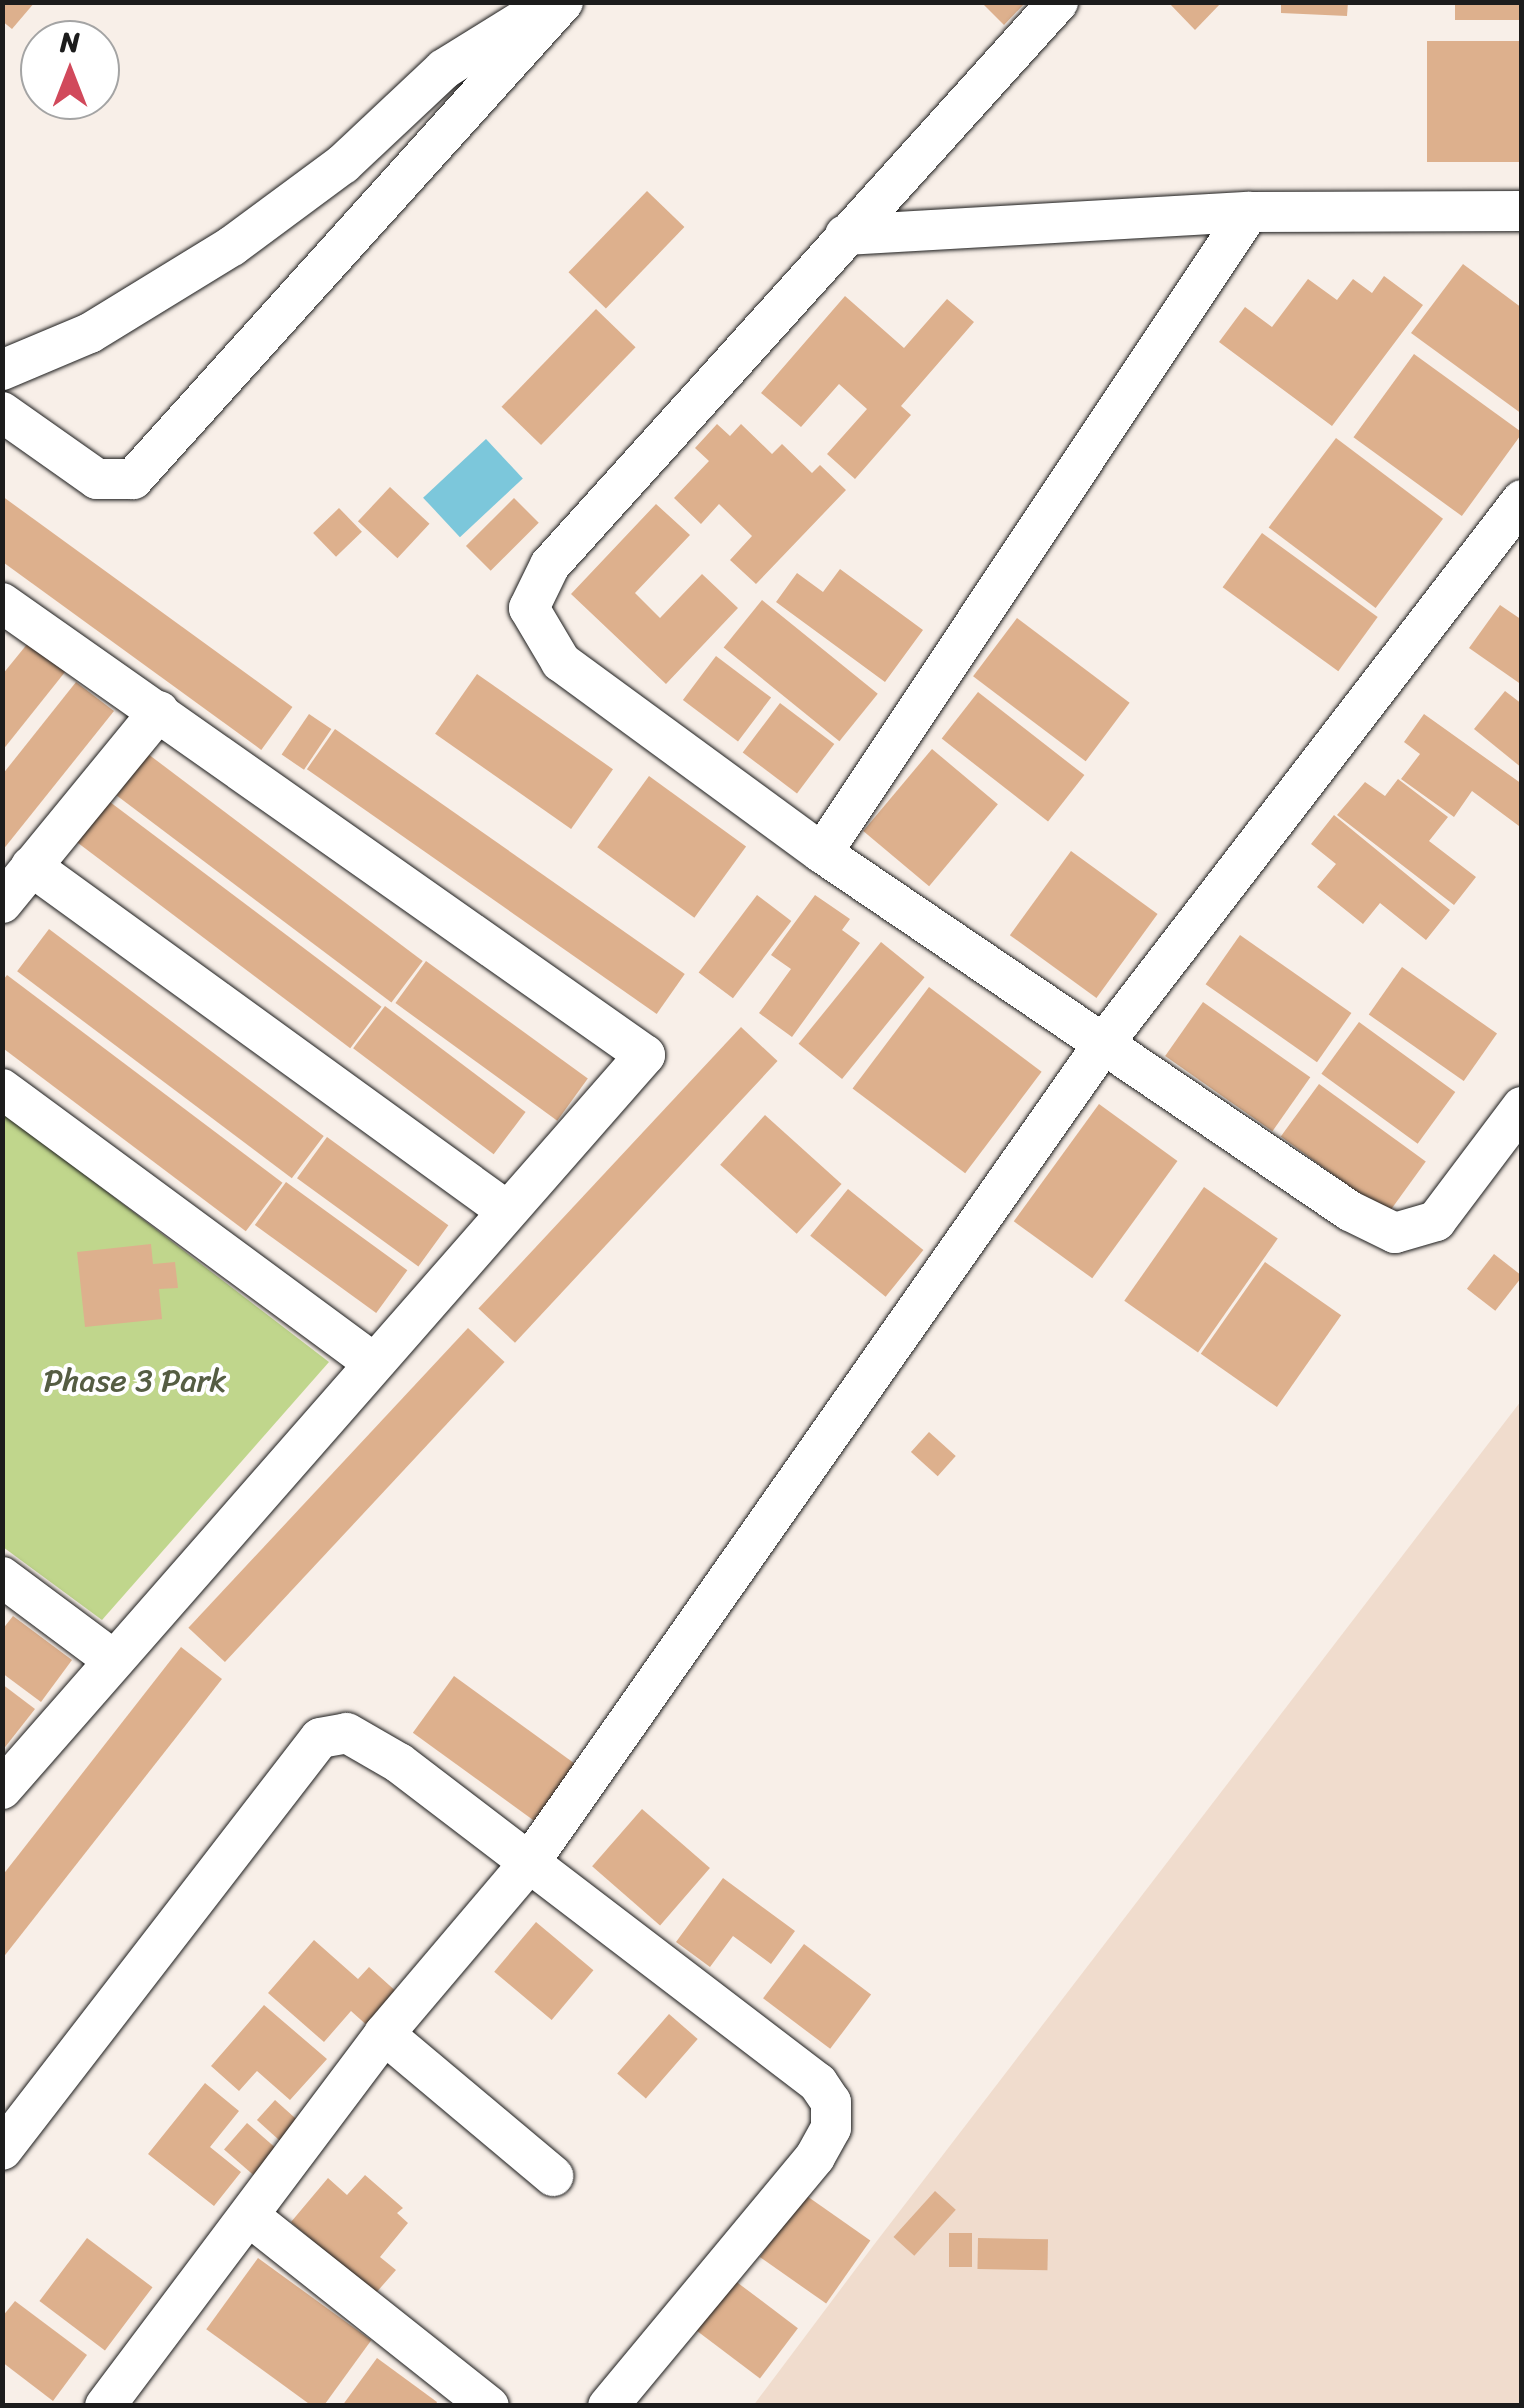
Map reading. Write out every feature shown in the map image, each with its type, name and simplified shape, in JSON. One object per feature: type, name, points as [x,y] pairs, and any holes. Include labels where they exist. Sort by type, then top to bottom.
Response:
[{"type":"street","points":[[2,370],[90,333],[232,246],[343,164],[444,68],[552,2]]},
{"type":"street","points":[[2,412],[97,479],[133,478],[563,2]]},
{"type":"street","points":[[1058,2],[550,565],[529,608],[561,662],[822,853],[1104,1044],[1394,1232],[1436,1221],[1522,1106]]},
{"type":"street","points":[[845,235],[1250,212],[1522,211]]},
{"type":"street","points":[[822,853],[1250,212]]},
{"type":"street","points":[[118,2401],[384,2034],[528,1863],[1104,1044],[1522,500]]},
{"type":"street","points":[[2,1789],[112,1658],[645,1055],[3,603]]},
{"type":"street","points":[[2,904],[159,712]]},
{"type":"street","points":[[31,866],[507,1212]]},
{"type":"street","points":[[2,1089],[373,1363]]},
{"type":"street","points":[[2,1577],[112,1658]]},
{"type":"street","points":[[2,2150],[320,1738],[348,1733],[370,1744],[818,2083],[831,2102],[830,2128],[815,2156],[608,2406]]},
{"type":"street","points":[[384,2034],[553,2176]]},
{"type":"street","points":[[249,2216],[490,2406]]},
{"type":"shaded area","points":[[1521,1401],[1521,2405],[753,2406],[873,2246]]},
{"type":"green space","name":"Phase 3 Park","points":[[3,1112],[329,1362],[102,1620],[3,1547]]},
{"type":"water","points":[[486,439],[523,478],[460,537],[423,498]]},
{"type":"building","points":[[2,2],[35,2],[12,29],[2,21]]},
{"type":"building","points":[[981,2],[1026,2],[1004,25]]},
{"type":"building","points":[[1168,2],[1222,2],[1195,30]]},
{"type":"building","points":[[1281,2],[1348,2],[1347,16],[1281,13]]},
{"type":"building","points":[[1455,2],[1522,2],[1522,20],[1455,20]]},
{"type":"building","points":[[1427,41],[1522,41],[1522,162],[1427,162]]},
{"type":"building","points":[[647,191],[684,227],[606,308],[569,272]]},
{"type":"building","points":[[1463,264],[1522,308],[1522,414],[1411,333]]},
{"type":"building","points":[[1384,276],[1423,305],[1332,426],[1219,342],[1245,307],[1272,327],[1308,279],[1337,300],[1353,279],[1372,293]]},
{"type":"building","points":[[845,296],[904,348],[947,299],[974,322],[901,406],[911,415],[855,479],[827,454],[867,409],[839,384],[801,427],[761,393]]},
{"type":"building","points":[[596,309],[636,347],[541,445],[502,407]]},
{"type":"building","points":[[1414,354],[1522,432],[1462,516],[1353,437]]},
{"type":"building","points":[[717,424],[730,436],[741,424],[772,454],[782,444],[812,473],[820,465],[846,490],[756,584],[730,560],[752,536],[719,504],[701,524],[674,498],[709,461],[695,448]]},
{"type":"building","points":[[1336,438],[1443,519],[1376,608],[1269,527]]},
{"type":"building","points":[[390,487],[429,524],[397,558],[358,521]]},
{"type":"building","points":[[2,496],[292,707],[261,750],[2,562]]},
{"type":"building","points":[[514,498],[539,523],[491,571],[466,546]]},
{"type":"building","points":[[656,504],[690,535],[635,593],[660,618],[702,574],[738,608],[666,684],[571,594]]},
{"type":"building","points":[[339,508],[362,532],[336,557],[313,533]]},
{"type":"building","points":[[1262,533],[1378,617],[1338,671],[1223,587]]},
{"type":"building","points":[[840,569],[923,630],[885,682],[776,602],[797,573],[823,592]]},
{"type":"building","points":[[762,600],[878,694],[839,741],[724,647]]},
{"type":"building","points":[[1500,605],[1522,620],[1522,685],[1469,648]]},
{"type":"building","points":[[1017,618],[1130,703],[1086,761],[973,676]]},
{"type":"building","points":[[28,643],[65,672],[2,751],[2,675]]},
{"type":"building","points":[[716,656],[771,698],[738,741],[683,700]]},
{"type":"building","points":[[477,674],[613,769],[571,829],[435,734]]},
{"type":"building","points":[[76,682],[114,711],[2,851],[2,775]]},
{"type":"building","points":[[1505,691],[1522,704],[1522,768],[1474,729]]},
{"type":"building","points":[[978,692],[1084,775],[1048,822],[942,738]]},
{"type":"building","points":[[780,703],[834,744],[797,793],[743,753]]},
{"type":"building","points":[[309,714],[331,729],[304,770],[282,755]]},
{"type":"building","points":[[1424,714],[1522,784],[1519,826],[1472,791],[1454,817],[1401,779],[1420,754],[1404,742]]},
{"type":"building","points":[[335,729],[685,974],[657,1014],[307,769]]},
{"type":"building","points":[[932,749],[998,804],[929,886],[863,831]]},
{"type":"building","points":[[148,754],[423,961],[391,1003],[117,796]]},
{"type":"building","points":[[649,776],[746,847],[694,918],[597,847]]},
{"type":"building","points":[[1398,779],[1448,817],[1429,841],[1476,877],[1454,905],[1337,815],[1365,782],[1385,796]]},
{"type":"building","points":[[106,799],[382,1007],[350,1048],[75,841]]},
{"type":"building","points":[[1334,815],[1450,910],[1426,940],[1380,903],[1363,924],[1317,887],[1336,864],[1311,844]]},
{"type":"building","points":[[1071,851],[1158,914],[1096,998],[1010,935]]},
{"type":"building","points":[[757,895],[791,921],[733,998],[699,972]]},
{"type":"building","points":[[815,895],[850,919],[842,930],[860,943],[792,1037],[759,1013],[791,969],[771,955]]},
{"type":"building","points":[[49,929],[324,1136],[292,1178],[17,971]]},
{"type":"building","points":[[1240,935],[1351,1013],[1317,1062],[1206,984]]},
{"type":"building","points":[[881,942],[925,977],[842,1079],[799,1044]]},
{"type":"building","points":[[426,961],[588,1079],[557,1121],[395,1003]]},
{"type":"building","points":[[1402,967],[1497,1034],[1464,1081],[1369,1015]]},
{"type":"building","points":[[7,975],[283,1183],[246,1231],[2,1048],[2,982]]},
{"type":"building","points":[[929,987],[1042,1072],[965,1173],[853,1088]]},
{"type":"building","points":[[1203,1002],[1310,1077],[1272,1131],[1165,1056]]},
{"type":"building","points":[[385,1006],[526,1112],[494,1154],[353,1048]]},
{"type":"building","points":[[1359,1022],[1455,1092],[1418,1144],[1321,1074]]},
{"type":"building","points":[[741,1027],[778,1061],[515,1343],[478,1309]]},
{"type":"building","points":[[1319,1084],[1426,1162],[1388,1214],[1281,1137]]},
{"type":"building","points":[[1099,1104],[1177,1161],[1092,1278],[1014,1221]]},
{"type":"building","points":[[765,1115],[842,1184],[797,1234],[720,1165]]},
{"type":"building","points":[[327,1137],[448,1225],[418,1266],[297,1178]]},
{"type":"building","points":[[286,1182],[407,1270],[376,1313],[255,1225]]},
{"type":"building","points":[[1204,1187],[1278,1239],[1198,1352],[1124,1301]]},
{"type":"building","points":[[848,1189],[923,1250],[886,1297],[810,1236]]},
{"type":"building","points":[[151,1244],[153,1264],[175,1262],[178,1288],[159,1289],[162,1319],[85,1327],[77,1252]]},
{"type":"building","points":[[1494,1254],[1522,1276],[1495,1311],[1467,1289]]},
{"type":"building","points":[[1265,1262],[1341,1315],[1277,1407],[1201,1354]]},
{"type":"building","points":[[468,1328],[505,1362],[225,1662],[188,1628]]},
{"type":"building","points":[[929,1432],[956,1456],[938,1476],[911,1452]]},
{"type":"building","points":[[13,1616],[72,1660],[41,1702],[2,1673],[2,1630]]},
{"type":"building","points":[[181,1647],[222,1679],[2,1959],[2,1876]]},
{"type":"building","points":[[454,1676],[577,1765],[536,1822],[413,1733]]},
{"type":"building","points":[[2,1684],[35,1709],[2,1751]]},
{"type":"building","points":[[642,1809],[710,1868],[660,1925],[592,1866]]},
{"type":"building","points":[[723,1878],[795,1931],[771,1964],[733,1936],[710,1967],[676,1942]]},
{"type":"building","points":[[536,1922],[593,1970],[552,2020],[494,1972]]},
{"type":"building","points":[[314,1940],[358,1979],[369,1967],[399,1994],[370,2028],[351,2011],[324,2042],[268,1993]]},
{"type":"building","points":[[804,1944],[871,1995],[830,2049],[763,1998]]},
{"type":"building","points":[[264,2005],[327,2059],[290,2100],[257,2071],[239,2091],[211,2066]]},
{"type":"building","points":[[669,2014],[698,2039],[646,2099],[617,2074]]},
{"type":"building","points":[[205,2083],[239,2111],[210,2147],[241,2172],[214,2206],[148,2154]]},
{"type":"building","points":[[275,2100],[302,2124],[284,2144],[257,2120]]},
{"type":"building","points":[[247,2123],[282,2153],[259,2180],[224,2149]]},
{"type":"building","points":[[365,2175],[403,2208],[397,2213],[408,2223],[380,2257],[396,2270],[375,2294],[291,2222],[328,2178],[347,2195]]},
{"type":"building","points":[[935,2191],[956,2210],[914,2256],[894,2237]]},
{"type":"building","points":[[804,2194],[870,2240],[826,2304],[760,2257]]},
{"type":"building","points":[[949,2233],[972,2233],[972,2267],[949,2267]]},
{"type":"building","points":[[87,2238],[152,2287],[105,2350],[39,2301]]},
{"type":"building","points":[[978,2238],[1048,2239],[1047,2270],[977,2269]]},
{"type":"building","points":[[258,2258],[371,2340],[324,2406],[312,2406],[206,2329]]},
{"type":"building","points":[[734,2280],[798,2328],[760,2378],[696,2330]]},
{"type":"building","points":[[15,2301],[87,2355],[53,2401],[2,2362],[2,2317]]},
{"type":"building","points":[[377,2358],[437,2402],[435,2406],[342,2406]]}]
